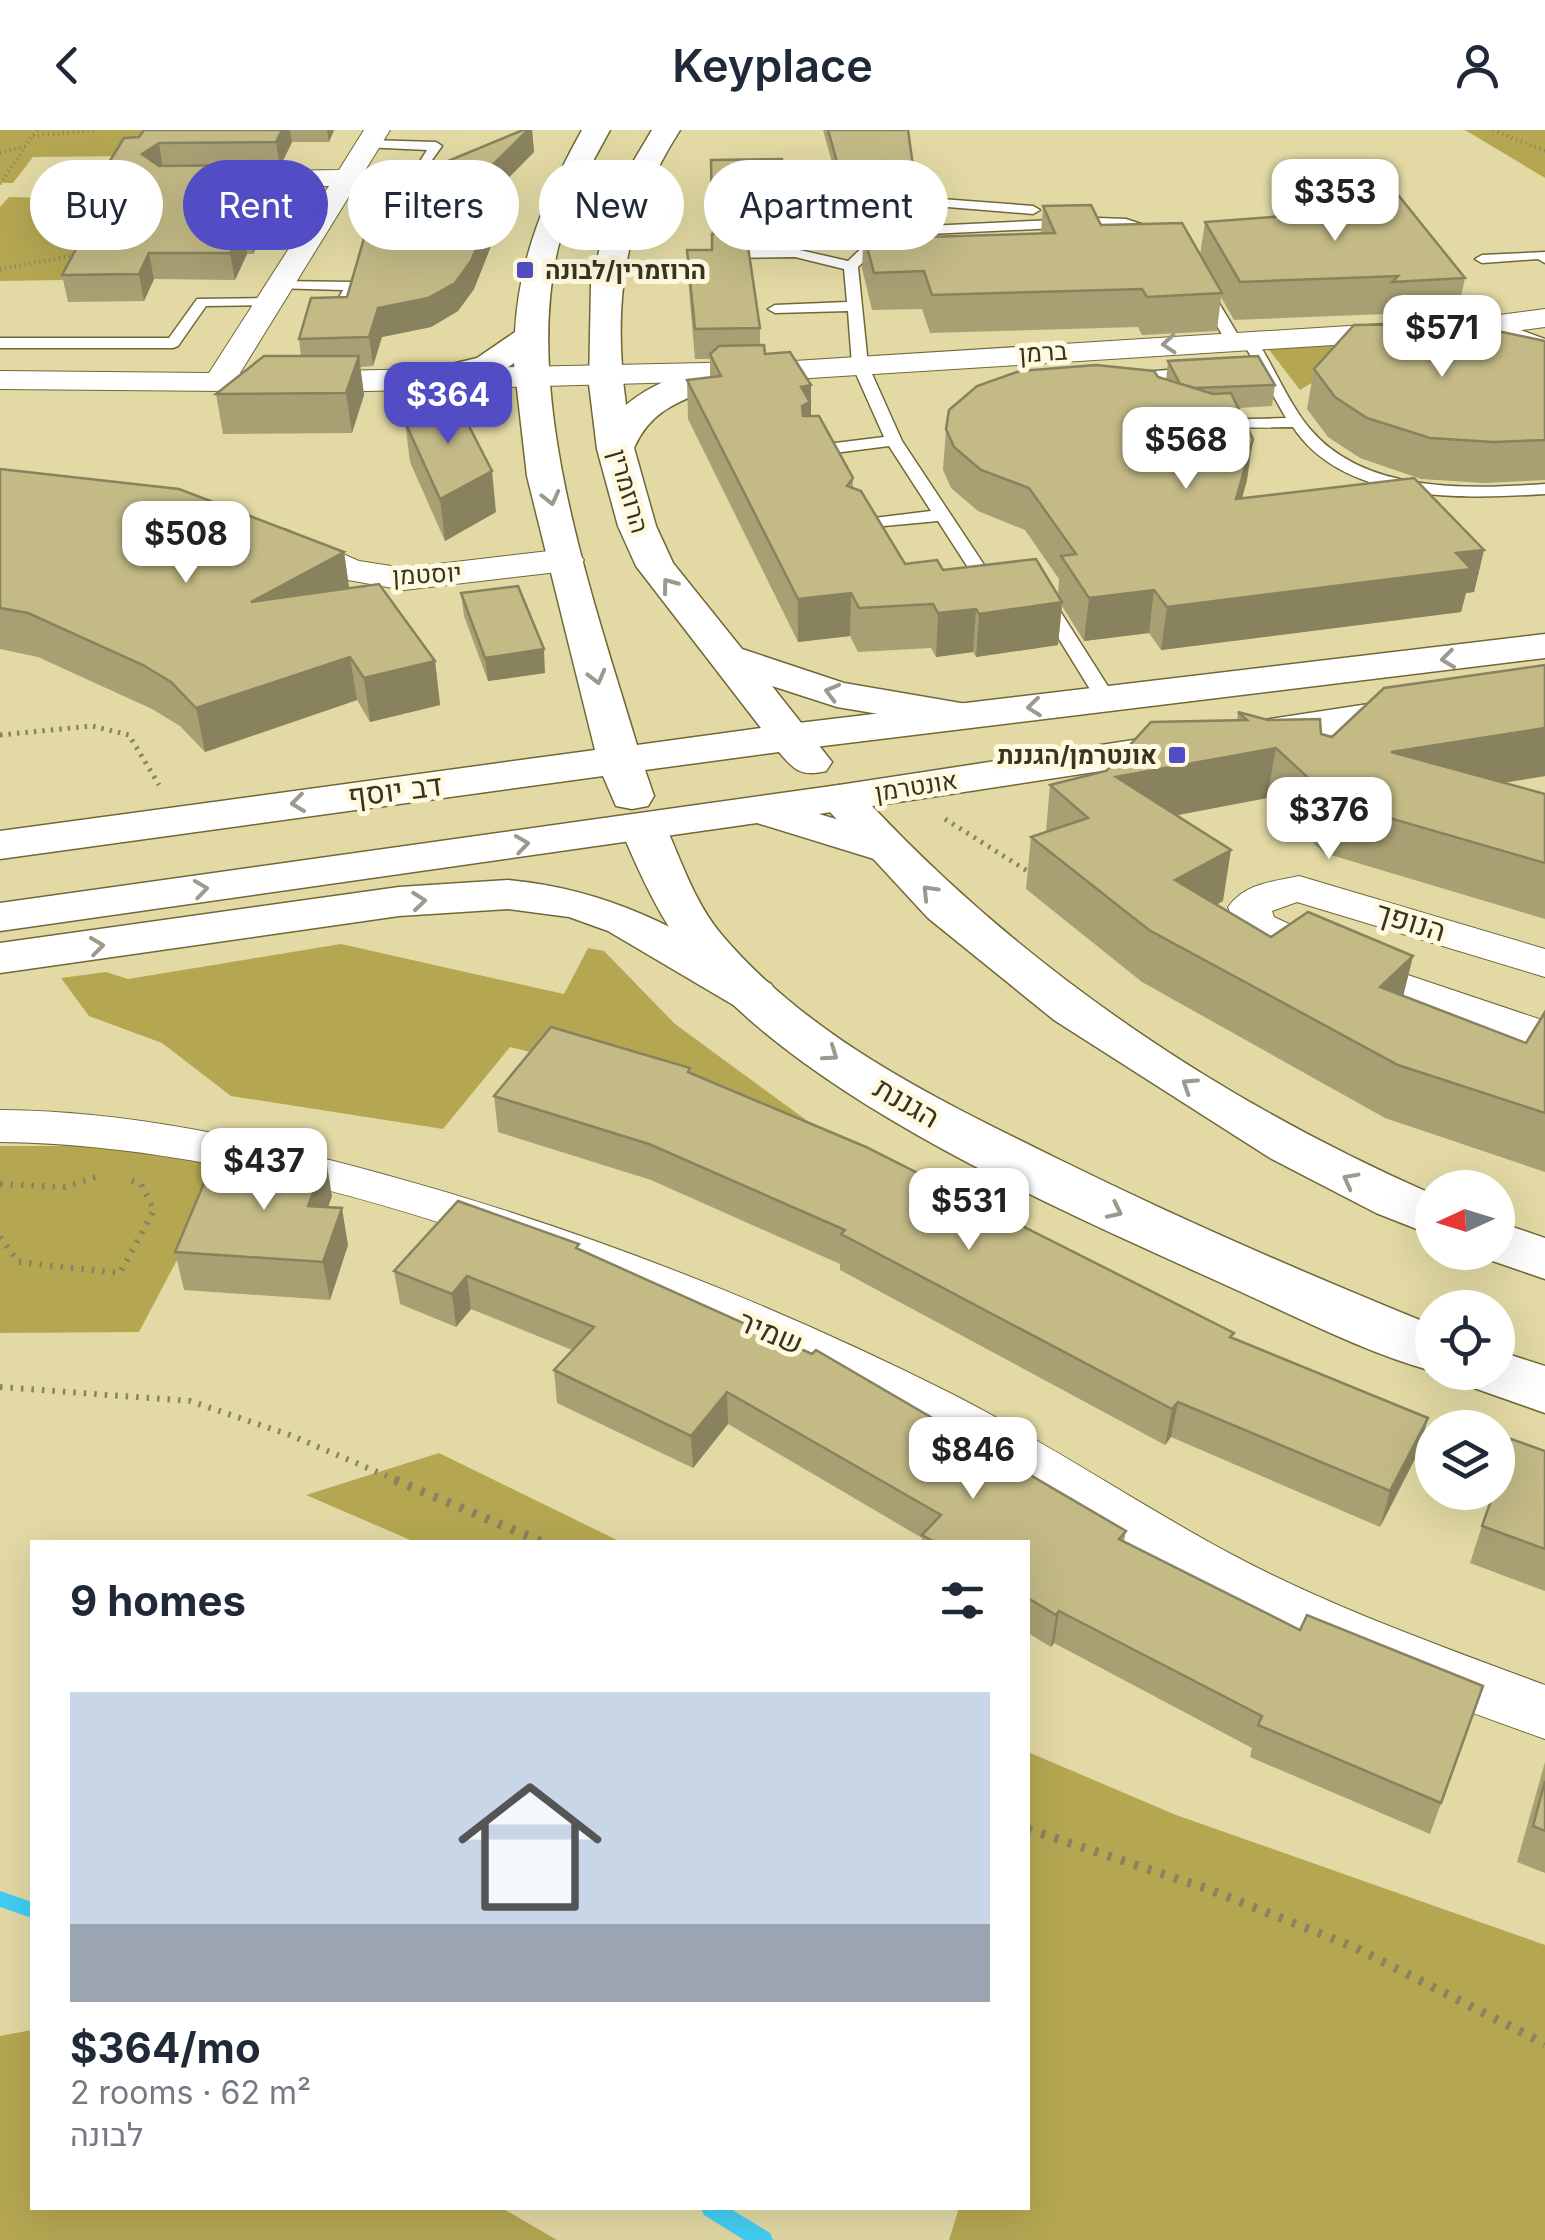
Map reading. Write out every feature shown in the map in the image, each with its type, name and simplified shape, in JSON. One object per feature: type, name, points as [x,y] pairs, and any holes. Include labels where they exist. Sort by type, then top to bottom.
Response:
[{"type":"main road","points":[[596,130],[567,176],[546,229],[531,336],[530,385],[536,437],[618,755]]},
{"type":"main road","name":"הרוזמרין","points":[[666,130],[628,196],[606,280],[615,450],[642,542],[655,566],[790,737],[844,793]]},
{"type":"main road","points":[[438,386],[489,366],[531,336]]},
{"type":"main road","points":[[615,450],[624,427],[645,403],[700,382]]},
{"type":"main road","points":[[438,386],[493,405],[536,437]]},
{"type":"main road","points":[[618,755],[684,752],[1545,646]]},
{"type":"main road","points":[[732,659],[838,694],[963,715]]},
{"type":"main road","name":"אונטרמן","points":[[643,827],[844,793],[1545,690]]},
{"type":"main road","points":[[684,752],[844,793],[887,850],[1001,957],[1102,1030],[1270,1138],[1415,1209]]},
{"type":"main road","points":[[618,755],[756,810],[887,850]]},
{"type":"main road","name":"דב יוסף","points":[[0,845],[568,768],[618,755]]},
{"type":"main road","name":"הגננת","points":[[618,755],[643,827],[688,924],[753,995],[861,1076],[964,1135],[1231,1266],[1415,1343]]},
{"type":"main road","points":[[0,917],[643,827]]},
{"type":"main road","points":[[0,958],[400,903],[508,895],[563,901],[604,912],[654,936],[753,995]]},
{"type":"main road","points":[[1515,1248],[1545,1259]]},
{"type":"main road","points":[[1515,1379],[1545,1390]]},
{"type":"street","points":[[219,381],[372,137]]},
{"type":"street","points":[[163,180],[344,178]]},
{"type":"street","points":[[1490,327],[1545,318]]},
{"type":"street","name":"ברמן","points":[[609,383],[860,365],[1239,354],[1490,327]]},
{"type":"street","points":[[1490,327],[1545,332]]},
{"type":"street","points":[[0,380],[530,385],[700,382],[794,370]]},
{"type":"street","name":"יוסטמן","points":[[254,526],[350,570],[380,576],[431,576],[566,560]]},
{"type":"street","name":"הנופך","points":[[1545,962],[1299,888],[1264,896],[1250,907],[1254,924],[1286,942],[1465,1012],[1545,1037]]},
{"type":"street","name":"שמיר","points":[[0,1126],[141,1133],[235,1152],[413,1199],[610,1263],[808,1347],[940,1413],[1250,1592],[1545,1712]]},
{"type":"lane","points":[[372,137],[436,146],[428,160]]},
{"type":"lane","points":[[948,204],[1048,211],[1059,216],[1062,223]]},
{"type":"lane","points":[[957,591],[989,586],[894,441],[860,365],[851,266],[874,244],[906,232],[1062,223],[1137,226],[1163,234],[1177,246]]},
{"type":"lane","points":[[708,254],[796,253],[851,266]]},
{"type":"lane","points":[[1482,259],[1542,255],[1545,259]]},
{"type":"lane","points":[[1194,273],[1239,354],[1266,368],[1298,422],[1328,455],[1357,470],[1403,484],[1469,492],[1545,489]]},
{"type":"lane","points":[[0,343],[173,343],[202,302],[352,286],[337,314]]},
{"type":"lane","points":[[775,309],[852,306]]},
{"type":"lane","points":[[1490,327],[1545,344]]},
{"type":"lane","points":[[1266,368],[1239,354],[1149,375],[1160,410],[1209,425],[1298,422]]},
{"type":"lane","points":[[811,451],[894,441]]},
{"type":"lane","points":[[858,525],[942,515]]},
{"type":"lane","points":[[1036,587],[1106,700]]},
{"type":"path","points":[[0,184],[37,130]]},
{"type":"path","points":[[33,136],[96,130]]},
{"type":"path","points":[[1493,130],[1545,152]]},
{"type":"path","points":[[0,153],[25,146]]},
{"type":"path","points":[[0,269],[92,250]]},
{"type":"path","points":[[0,736],[92,726],[129,735],[180,818]]},
{"type":"path","points":[[942,817],[1035,876]]},
{"type":"path","points":[[0,1184],[64,1187],[107,1173]]},
{"type":"path","points":[[0,1237],[18,1262],[120,1273],[154,1210],[141,1184],[124,1178]]},
{"type":"path","points":[[0,1387],[190,1401],[290,1435],[537,1540]]},
{"type":"path","points":[[1030,1830],[1208,1889],[1354,1947],[1545,2044]]},
{"type":"shaded area","points":[[0,130],[255,130],[133,156],[33,157],[13,183],[0,183]]},
{"type":"shaded area","points":[[1465,130],[1545,130],[1545,178]]},
{"type":"shaded area","points":[[9,197],[30,198],[30,250],[111,250],[73,268],[62,280],[0,281],[0,207]]},
{"type":"shaded area","points":[[1480,335],[1338,367],[1300,390],[1267,347]]},
{"type":"shaded area","points":[[341,944],[564,994],[588,948],[604,951],[675,1024],[862,1161],[692,1092],[510,1047],[443,1129],[231,1096],[162,1043],[89,1016],[61,978],[106,972],[128,979]]},
{"type":"shaded area","points":[[0,1146],[88,1146],[227,1165],[139,1332],[0,1333]]},
{"type":"shaded area","points":[[439,1453],[617,1540],[410,1540],[306,1495]]},
{"type":"shaded area","points":[[1030,1753],[1176,1815],[1545,1945],[1545,2240],[949,2240],[958,2210],[1030,2210]]},
{"type":"shaded area","points":[[30,2030],[30,2210],[505,2210],[557,2240],[0,2240],[0,2036]]},
{"type":"building","points":[[144,130],[282,130],[276,142],[159,143],[142,154],[150,160],[110,160],[124,138],[139,137]]},
{"type":"building","points":[[523,130],[528,130],[498,160],[450,160]]},
{"type":"building","points":[[828,130],[908,130],[912,160],[836,160]]},
{"type":"building","points":[[163,166],[183,166],[183,250],[232,250],[149,253],[139,274],[62,275],[76,250],[163,250]]},
{"type":"building","points":[[1399,196],[1465,278],[1392,282],[1398,276],[1240,282],[1205,222],[1285,216],[1281,210],[1349,207],[1342,198]]},
{"type":"building","points":[[1091,205],[1101,225],[1182,223],[1222,293],[1147,297],[1142,289],[932,295],[924,271],[874,273],[868,250],[948,250],[948,236],[1055,233],[1043,206]]},
{"type":"building","points":[[361,250],[476,250],[455,283],[428,298],[378,308],[369,337],[299,339],[311,298],[347,297]]},
{"type":"building","points":[[687,250],[749,250],[760,328],[695,329]]},
{"type":"building","points":[[1464,324],[1545,341],[1545,440],[1430,438],[1367,418],[1335,397],[1314,369],[1354,325]]},
{"type":"building","points":[[764,345],[765,354],[790,352],[811,385],[801,387],[810,402],[802,406],[803,416],[819,416],[853,478],[847,486],[861,491],[905,564],[937,560],[943,570],[1036,559],[1062,602],[979,614],[976,609],[938,613],[933,604],[859,608],[851,593],[798,599],[687,380],[721,376],[710,354],[719,346]]},
{"type":"building","points":[[264,356],[359,356],[346,393],[216,394]]},
{"type":"building","points":[[1258,356],[1275,385],[1195,388],[1180,384],[1168,361]]},
{"type":"building","points":[[1096,365],[1154,371],[1158,377],[1213,394],[1231,393],[1253,439],[1236,499],[1414,478],[1484,550],[1456,553],[1471,569],[1167,607],[1154,590],[1089,598],[1061,556],[1076,554],[1029,488],[981,470],[954,447],[946,429],[949,410],[977,386],[1020,371]]},
{"type":"building","points":[[453,395],[492,471],[440,499],[405,422]]},
{"type":"building","points":[[0,469],[179,489],[344,552],[251,602],[379,584],[435,661],[364,678],[350,657],[196,708],[171,682],[143,665],[28,613],[0,608]]},
{"type":"building","points":[[518,586],[544,649],[485,658],[461,593]]},
{"type":"building","points":[[1545,665],[1545,728],[1391,752],[1545,794],[1545,863],[1334,802],[1276,748],[1116,777],[1231,850],[1175,880],[1271,937],[1308,912],[1413,956],[1380,987],[1526,1043],[1545,1012],[1545,1113],[1398,1065],[1149,930],[1031,837],[1088,818],[1050,785],[1106,771],[1151,722],[1247,720],[1238,712],[1268,720],[1320,719],[1321,734],[1332,737],[1384,688]]},
{"type":"building","points":[[551,1027],[690,1068],[688,1072],[866,1147],[1234,1333],[1230,1337],[1415,1413],[1415,1443],[1390,1491],[1178,1402],[1172,1409],[841,1234],[845,1230],[649,1144],[494,1096]]},
{"type":"building","points":[[258,1146],[326,1159],[308,1206],[342,1208],[323,1262],[175,1252],[204,1183],[243,1186]]},
{"type":"building","points":[[458,1201],[579,1244],[576,1248],[812,1354],[816,1350],[1126,1531],[1119,1539],[1300,1630],[1307,1615],[1483,1686],[1441,1803],[1258,1725],[1262,1716],[1030,1599],[1030,1540],[931,1540],[922,1535],[941,1515],[727,1392],[691,1436],[554,1370],[594,1327],[467,1276],[452,1294],[394,1271]]},
{"type":"building","points":[[1515,1440],[1545,1451],[1545,1549],[1482,1526],[1488,1510],[1515,1510]]},
{"type":"building","points":[[1545,1781],[1545,1831],[1533,1826]]},
{"type":"waterway","points":[[0,1899],[30,1909]]},
{"type":"waterway","points":[[714,2210],[763,2240]]},
{"type":"place","name":"הרוזמרין/לבונה","points":[[525,270]]},
{"type":"place","name":"אונטרמן/הגננת","points":[[1177,755]]}]
